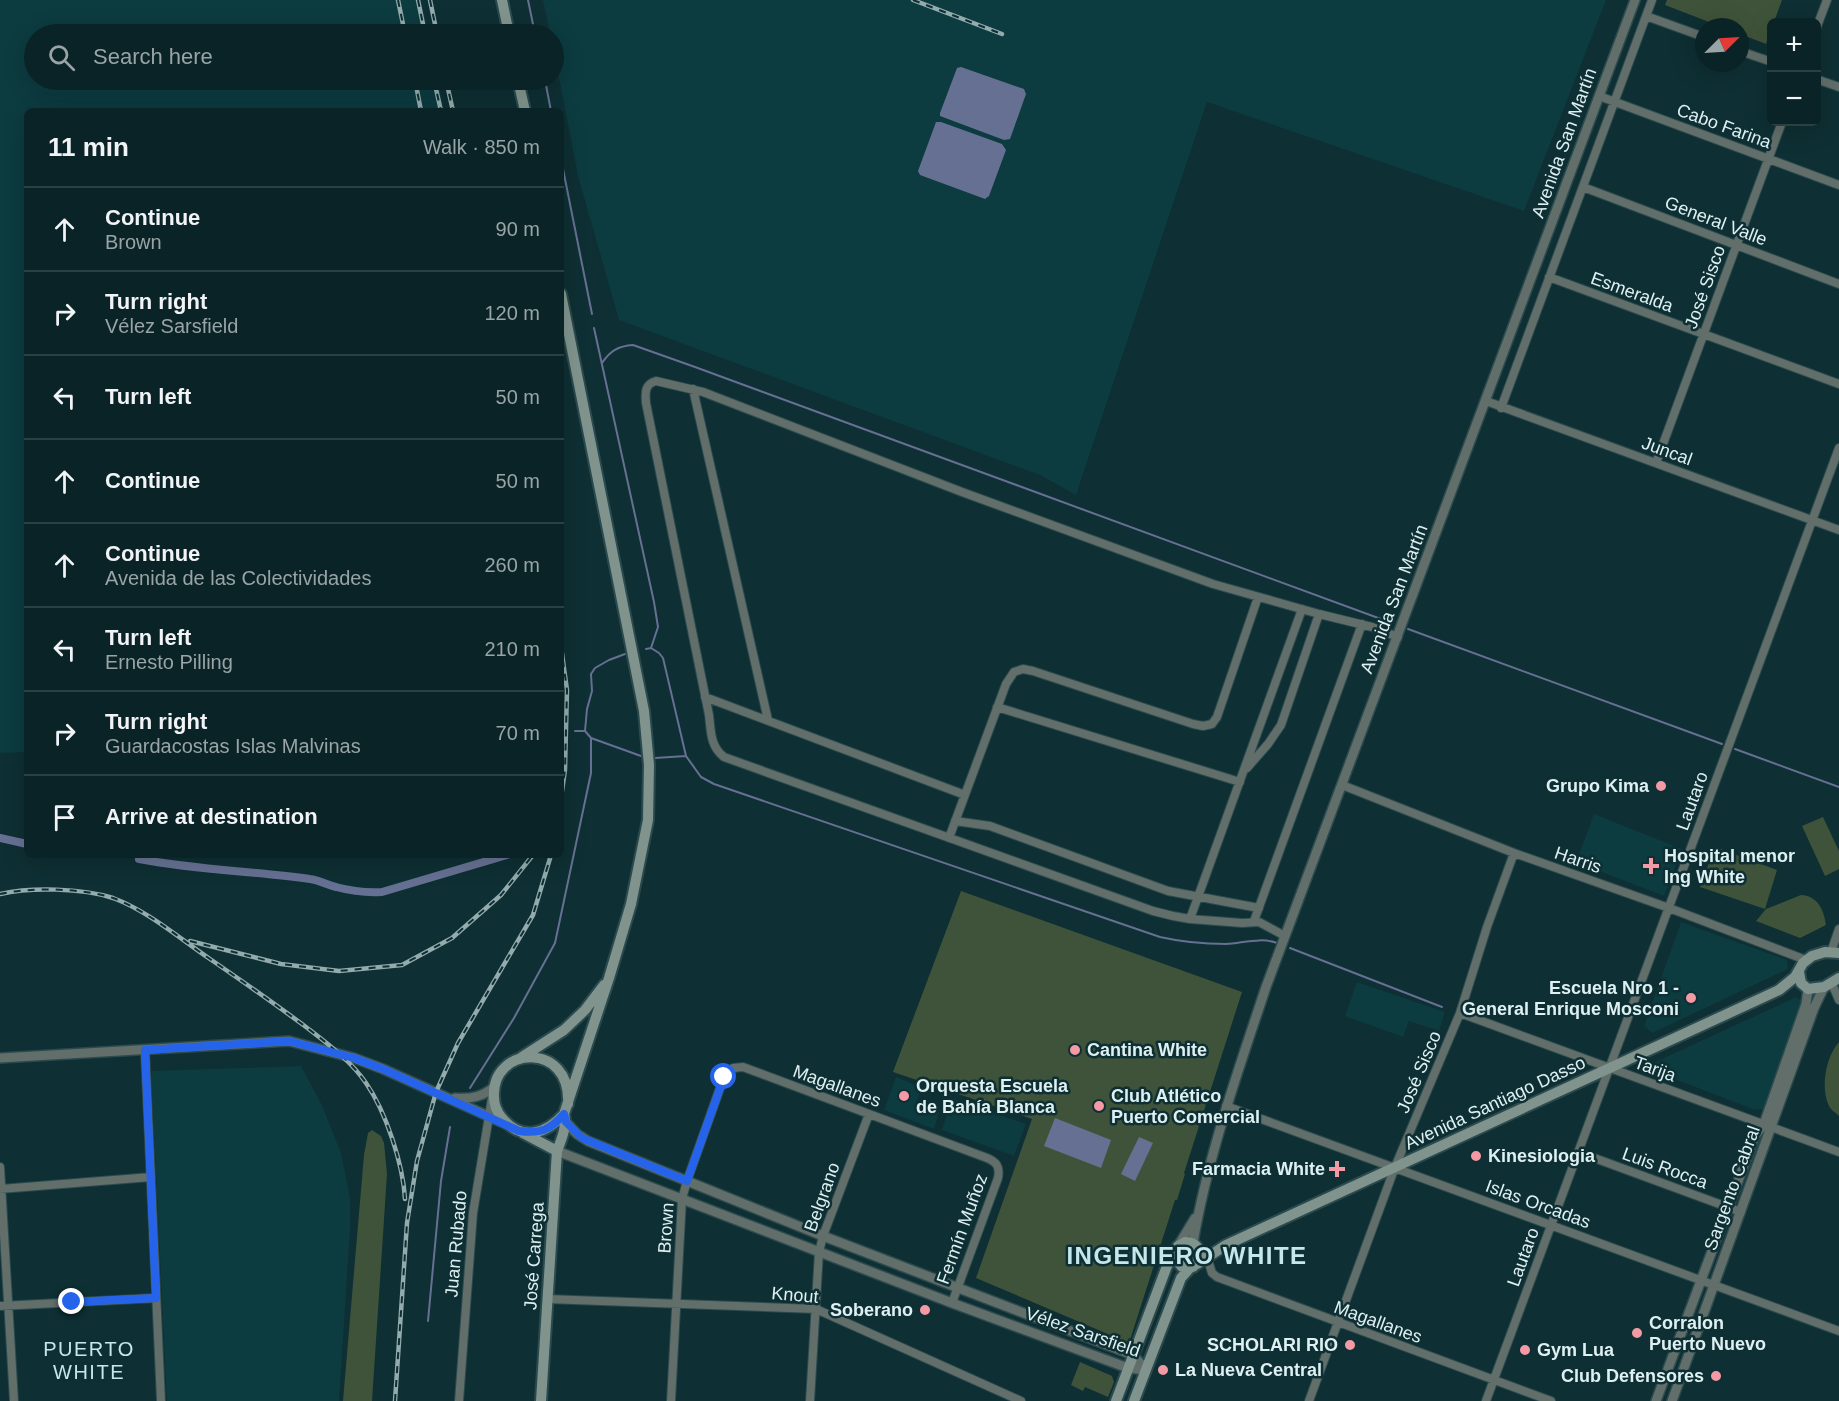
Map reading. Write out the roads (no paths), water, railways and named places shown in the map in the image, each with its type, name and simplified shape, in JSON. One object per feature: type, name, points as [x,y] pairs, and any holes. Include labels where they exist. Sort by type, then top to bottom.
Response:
[{"type":"main road","points":[[502,0],[507,24]]},
{"type":"main road","points":[[520,90],[524,108]]},
{"type":"main road","name":"José Carrega","points":[[541,1401],[557,1151],[566,1113],[631,904],[648,820],[649,765],[644,711],[564,309]]},
{"type":"main road","points":[[1806,960],[1818,953],[1836,953]]},
{"type":"main road","name":"Avenida Santiago Dasso","points":[[1193,1266],[1226,1245],[1779,990],[1791,981],[1806,960]]},
{"type":"main road","points":[[1799,972],[1800,979],[1806,988]]},
{"type":"main road","points":[[518,1059],[530,1057],[551,1063],[566,1081],[568,1092],[566,1113],[554,1125],[543,1131],[531,1133],[519,1131],[508,1125],[496,1109],[494,1088],[501,1072],[508,1065],[564,1030],[585,1011],[609,978]]},
{"type":"main road","name":"Avenida Santiago Dasso","points":[[1779,990],[1832,983]]},
{"type":"main road","name":"Vélez Sarsfield","points":[[519,1131],[557,1151]]},
{"type":"main road","points":[[1193,1266],[1182,1267],[1176,1262],[1174,1254],[1177,1247],[1185,1242],[1194,1244]]},
{"type":"main road","name":"Avenida Santiago Dasso","points":[[1194,1244],[1212,1248],[1226,1245]]},
{"type":"main road","name":"Avenida San Martín","points":[[1193,1266],[1201,1254],[1194,1244]]},
{"type":"main road","name":"Avenida San Martín","points":[[1116,1401],[1167,1266],[1177,1247]]},
{"type":"main road","points":[[1134,1401],[1181,1278],[1193,1266]]},
{"type":"street","name":"Avenida San Martín","points":[[1194,1244],[1198,1213],[1227,1106],[1266,987],[1635,0]]},
{"type":"street","name":"Avenida San Martín","points":[[1501,408],[1652,0]]},
{"type":"street","points":[[1820,18],[1827,0]]},
{"type":"street","points":[[1647,16],[1695,34]]},
{"type":"street","points":[[1749,54],[1767,60]]},
{"type":"street","points":[[1821,81],[1839,87]]},
{"type":"street","name":"Cabo Farina","points":[[1599,96],[1839,185]]},
{"type":"street","name":"José Sisco","points":[[1656,463],[1780,126]]},
{"type":"street","name":"General Valle","points":[[1583,187],[1839,284]]},
{"type":"street","name":"Esmeralda","points":[[1550,277],[1839,384]]},
{"type":"street","points":[[1285,936],[1254,921],[1191,919],[1153,911],[724,757],[718,752],[714,745],[645,395],[646,388],[650,383],[656,381],[693,389],[1213,585],[1362,624],[1398,637]]},
{"type":"street","points":[[693,389],[768,720]]},
{"type":"street","name":"Juncal","points":[[1486,401],[1839,530]]},
{"type":"street","name":"Lautaro","points":[[1486,1401],[1839,448]]},
{"type":"street","points":[[949,838],[997,707],[1010,676],[1014,672],[1023,669],[1033,671],[1193,724],[1203,726],[1212,724],[1217,717],[1258,597]]},
{"type":"street","points":[[1191,919],[1302,609]]},
{"type":"street","points":[[1244,772],[1281,725],[1319,614]]},
{"type":"street","points":[[1254,921],[1362,624]]},
{"type":"street","points":[[705,697],[965,795]]},
{"type":"street","points":[[997,707],[1240,782]]},
{"type":"street","name":"Harris","points":[[1342,785],[1514,853],[1806,960]]},
{"type":"street","points":[[955,821],[990,826],[1168,891],[1259,908]]},
{"type":"street","name":"José Sisco","points":[[1309,1401],[1395,1167],[1460,1012],[1514,853]]},
{"type":"street","points":[[1836,953],[1839,929]]},
{"type":"street","points":[[1832,983],[1839,1000]]},
{"type":"street","name":"Sargento Cabral","points":[[1656,1401],[1755,1136],[1768,1126],[1814,1008],[1832,983]]},
{"type":"street","name":"Sargento Cabral","points":[[1672,1401],[1741,1212],[1806,1004],[1806,988]]},
{"type":"street","name":"Tarija","points":[[1460,1012],[1839,1152]]},
{"type":"street","points":[[0,1058],[289,1041],[354,1058],[508,1125]]},
{"type":"street","points":[[145,1050],[161,1401]]},
{"type":"street","name":"Magallanes","points":[[733,1068],[743,1067],[998,1164]]},
{"type":"street","name":"Brown","points":[[671,1401],[682,1199],[724,1077],[733,1068]]},
{"type":"street","points":[[450,1098],[468,1099],[480,1096],[494,1088]]},
{"type":"street","name":"Juan Rubado","points":[[459,1401],[473,1213],[494,1088]]},
{"type":"street","name":"Islas Orcadas","points":[[1227,1106],[1839,1330]]},
{"type":"street","name":"Vélez Sarsfield","points":[[566,1113],[582,1138],[823,1236],[1133,1354],[1146,1370]]},
{"type":"street","name":"Belgrano","points":[[810,1401],[819,1252],[869,1114]]},
{"type":"street","name":"Vélez Sarsfield","points":[[557,1151],[952,1303],[1128,1368],[1146,1370]]},
{"type":"street","name":"Luis Rocca","points":[[1578,1152],[1741,1212]]},
{"type":"street","name":"Fermín Muñoz","points":[[952,1303],[998,1178],[998,1164]]},
{"type":"street","points":[[0,1167],[4,1306],[14,1401]]},
{"type":"street","points":[[1,1189],[151,1177]]},
{"type":"street","name":"Avenida San Martín","points":[[1177,1247],[1198,1213]]},
{"type":"street","name":"Magallanes","points":[[1207,1257],[1212,1273],[1217,1277],[1551,1401]]},
{"type":"street","points":[[4,1306],[156,1298]]},
{"type":"street","name":"Knout","points":[[547,1299],[816,1309],[1021,1401]]},
{"type":"waterway","points":[[528,0],[533,24]]},
{"type":"waterway","points":[[547,90],[550,108]]},
{"type":"waterway","points":[[564,174],[592,314]]},
{"type":"waterway","points":[[594,328],[654,602],[658,627],[651,648]]},
{"type":"waterway","points":[[602,363],[615,350],[633,345],[1381,619]]},
{"type":"waterway","points":[[1408,629],[1722,744]]},
{"type":"waterway","points":[[646,649],[651,648],[663,658],[686,756],[701,777],[714,784],[1160,937],[1209,944],[1258,940],[1277,943]]},
{"type":"waterway","points":[[585,731],[587,709],[592,691],[591,674],[595,668],[625,654]]},
{"type":"waterway","points":[[575,731],[585,731],[591,738],[641,756]]},
{"type":"waterway","points":[[470,1088],[514,1018],[555,943],[591,773],[591,738]]},
{"type":"waterway","points":[[1735,749],[1839,787]]},
{"type":"waterway","points":[[655,758],[686,756]]},
{"type":"waterway","points":[[0,838],[24,843]]},
{"type":"waterway","points":[[139,859],[182,866],[310,879],[347,890],[382,892],[497,858]]},
{"type":"waterway","points":[[1290,948],[1442,1007]]},
{"type":"waterway","points":[[428,1321],[441,1181],[450,1127]]},
{"type":"railway","points":[[398,0],[403,24]]},
{"type":"railway","points":[[418,0],[423,24]]},
{"type":"railway","points":[[430,0],[435,24]]},
{"type":"railway","points":[[913,0],[1002,34]]},
{"type":"railway","points":[[417,90],[420,108]]},
{"type":"railway","points":[[436,90],[440,108]]},
{"type":"railway","points":[[448,90],[452,108]]},
{"type":"railway","points":[[564,668],[567,690],[564,777]]},
{"type":"railway","points":[[190,941],[281,964],[339,971],[402,965],[452,938],[501,895],[531,858]]},
{"type":"railway","points":[[395,1401],[407,1223],[417,1161],[436,1092],[458,1043],[533,915],[550,858]]},
{"type":"railway","points":[[0,894],[26,890],[72,890],[101,895],[126,903],[163,925],[306,1027],[346,1060],[360,1075],[373,1095],[392,1139],[401,1170],[405,1199]]},
{"type":"place","name":"Grupo Kima","points":[[1661,786]]},
{"type":"place","name":"Hospital menor Ing White","points":[[1651,866]]},
{"type":"place","name":"Escuela Nro 1 - General Enrique Mosconi","points":[[1691,998]]},
{"type":"place","name":"Cantina White","points":[[1075,1050]]},
{"type":"place","name":"Orquesta Escuela de Bahía Blanca","points":[[904,1096]]},
{"type":"place","name":"Club Atlético Puerto Comercial","points":[[1099,1106]]},
{"type":"place","name":"Kinesiologia","points":[[1476,1156]]},
{"type":"place","name":"Farmacia White","points":[[1337,1169]]},
{"type":"place","name":"Soberano","points":[[925,1310]]},
{"type":"place","name":"Corralon Puerto Nuevo","points":[[1637,1333]]},
{"type":"place","name":"SCHOLARI RIO","points":[[1350,1345]]},
{"type":"place","name":"Gym Lua","points":[[1525,1350]]},
{"type":"place","name":"La Nueva Central","points":[[1163,1370]]},
{"type":"place","name":"Club Defensores","points":[[1716,1376]]},
{"type":"district","name":"INGENIERO WHITE","points":[[1187,1255]]},
{"type":"district","name":"PUERTO WHITE","points":[[89,1360]]}]
